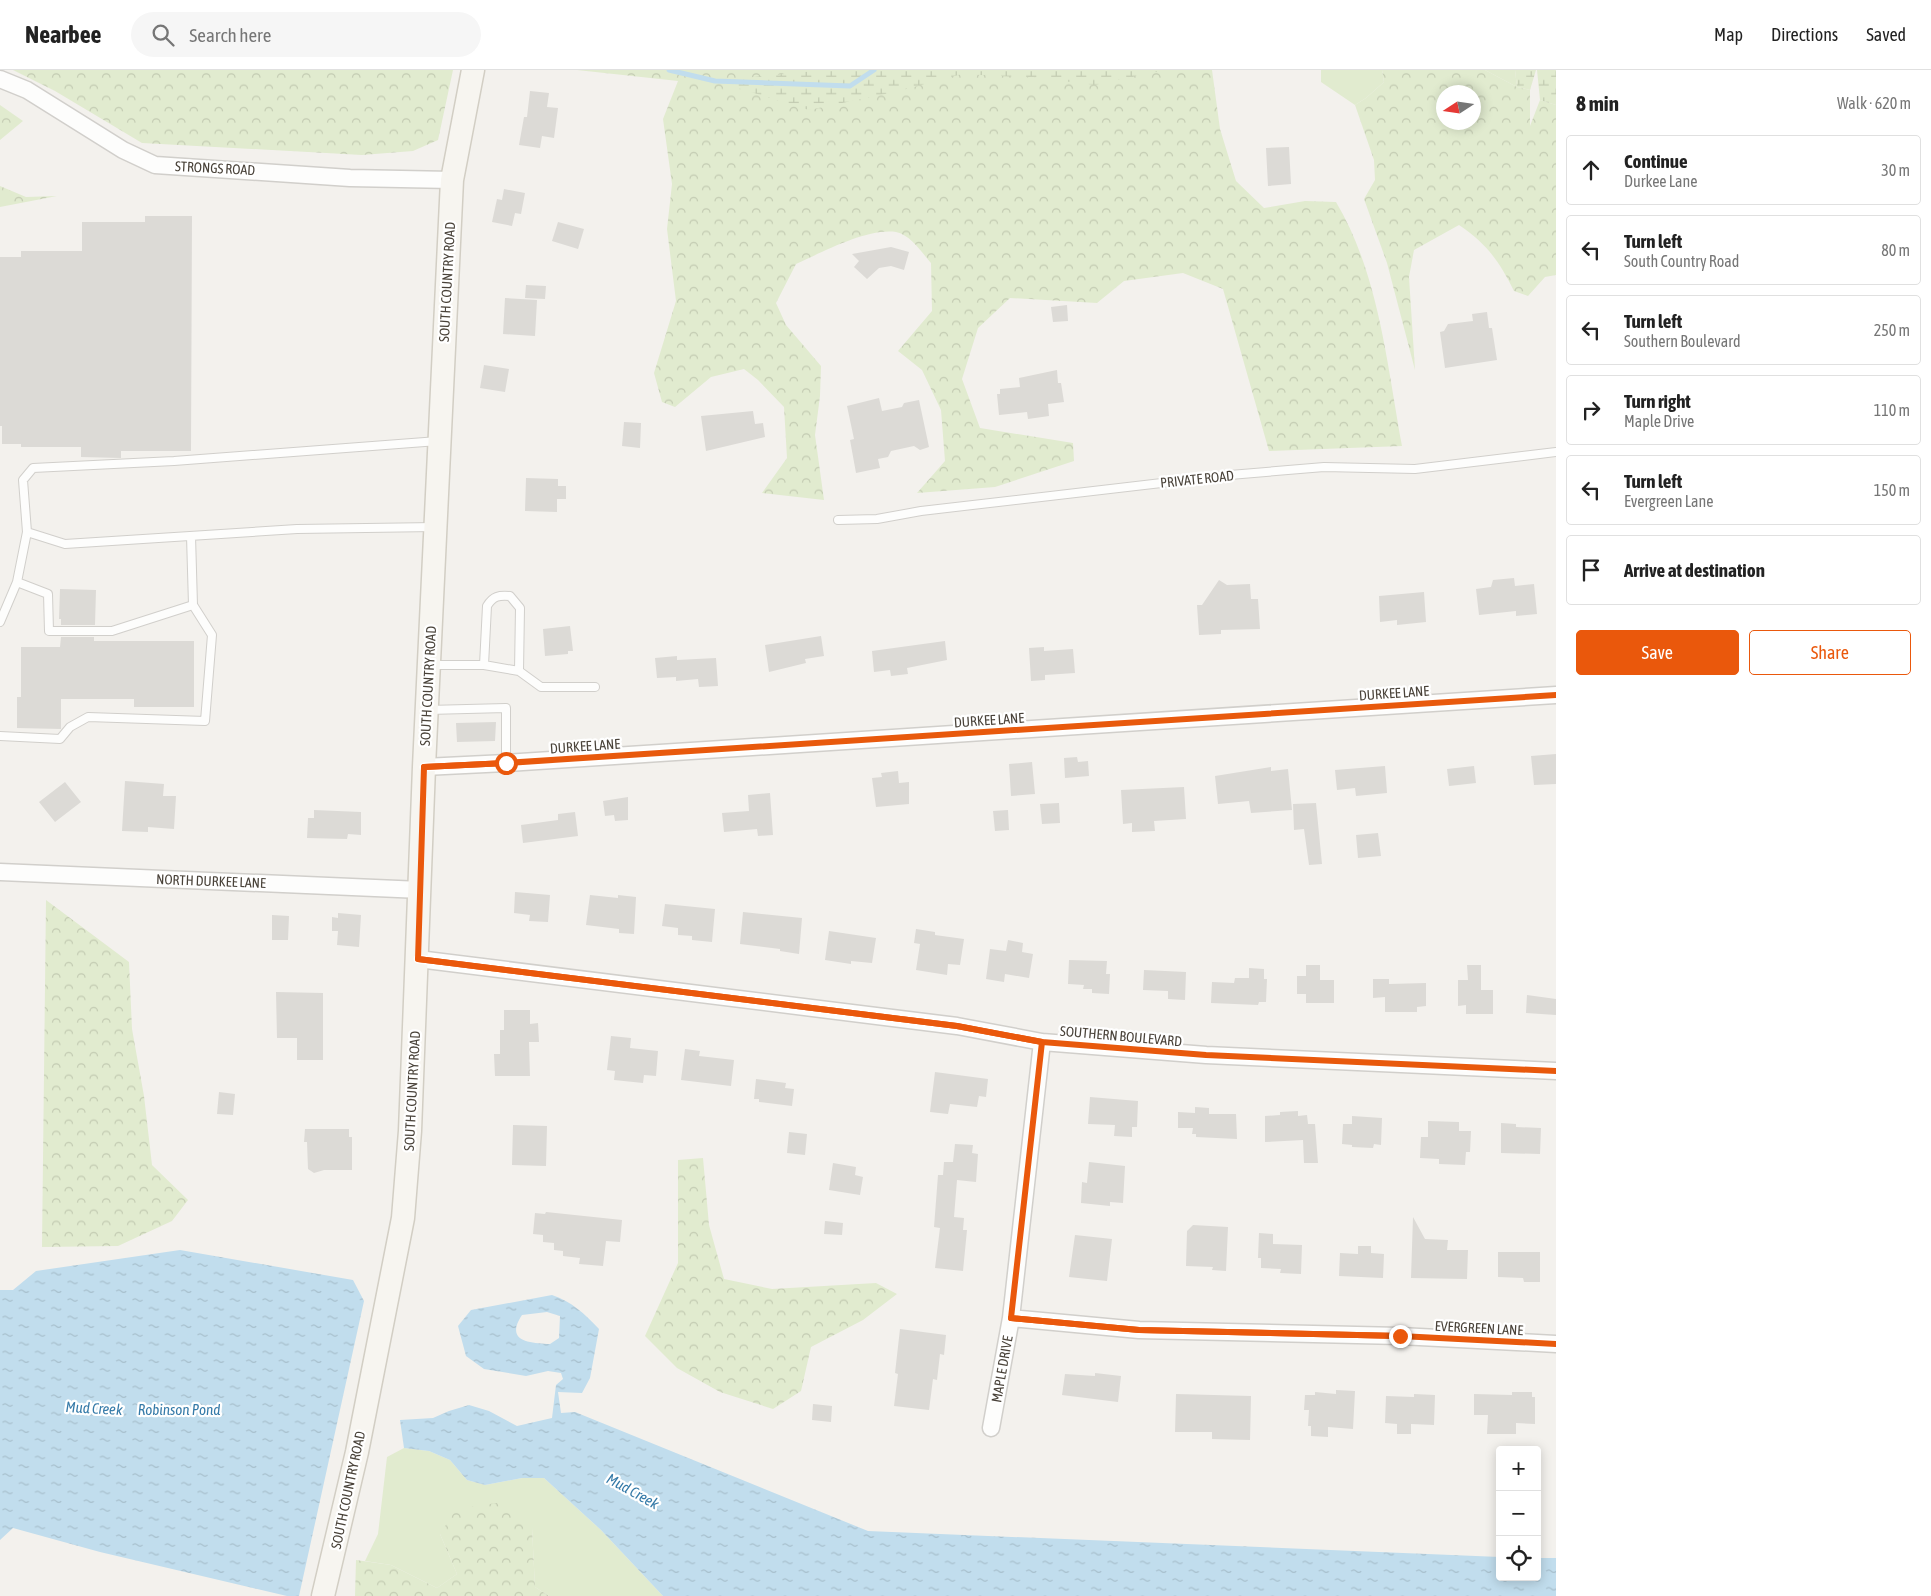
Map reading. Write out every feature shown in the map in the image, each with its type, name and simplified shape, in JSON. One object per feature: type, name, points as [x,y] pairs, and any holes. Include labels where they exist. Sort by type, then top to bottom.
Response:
[{"type":"main road","name":"SOUTH COUNTRY ROAD","points":[[323,1596],[357,1452],[403,1218],[410,1131],[421,890],[424,767],[452,180],[473,70]]},
{"type":"street","name":"STRONGS ROAD","points":[[0,79],[27,90],[123,150],[155,165],[350,178],[452,180]]},
{"type":"street","name":"DURKEE LANE","points":[[424,767],[1556,695]]},
{"type":"street","name":"NORTH DURKEE LANE","points":[[0,872],[421,890]]},
{"type":"street","name":"SOUTHERN BOULEVARD","points":[[418,959],[948,1025],[1042,1042],[1206,1056],[1556,1071]]},
{"type":"street","name":"MAPLE DRIVE","points":[[991,1428],[1011,1318],[1042,1042]]},
{"type":"street","name":"EVERGREEN LANE","points":[[1011,1318],[1139,1330],[1400,1336],[1556,1344]]},
{"type":"lane","points":[[0,622],[17,582],[27,532],[23,480],[33,468],[174,461],[440,440]]},
{"type":"lane","name":"PRIVATE ROAD","points":[[838,520],[877,519],[921,511],[1230,475],[1324,467],[1415,469],[1556,452]]},
{"type":"lane","points":[[27,532],[65,544],[297,529],[436,526]]},
{"type":"lane","points":[[0,736],[60,739],[70,727],[88,718],[204,721],[212,635],[193,605],[191,536]]},
{"type":"lane","points":[[17,582],[48,594],[49,631],[112,631],[193,605]]},
{"type":"lane","points":[[484,666],[487,606],[492,599],[500,595],[510,596],[520,608],[519,671]]},
{"type":"lane","points":[[429,665],[484,666],[519,671],[541,687],[595,687]]},
{"type":"lane","points":[[427,710],[506,708],[506,763]]},
{"type":"green space","points":[[13,70],[453,70],[438,140],[413,151],[362,155],[142,143],[55,91]]},
{"type":"green space","points":[[577,70],[1212,70],[1220,129],[1236,181],[1264,208],[1305,201],[1336,202],[1351,230],[1372,289],[1380,321],[1402,446],[1269,451],[1223,289],[1183,273],[1124,281],[1097,303],[1010,298],[978,328],[962,379],[980,428],[1073,443],[1074,461],[995,487],[917,493],[945,461],[941,410],[922,370],[898,351],[932,311],[931,263],[907,237],[896,232],[884,232],[845,242],[796,264],[776,303],[786,325],[821,366],[820,396],[815,435],[824,500],[762,493],[787,458],[784,407],[758,380],[744,369],[711,377],[675,407],[662,402],[654,373],[676,301],[667,229],[672,184],[663,119],[678,81]]},
{"type":"green space","points":[[825,70],[1165,70],[1095,85],[1039,78],[962,74],[899,91],[809,110],[715,81]]},
{"type":"green space","points":[[1321,70],[1382,70],[1384,82],[1355,105],[1321,82]]},
{"type":"green space","points":[[1382,70],[1485,70],[1517,87],[1530,90],[1530,126],[1540,100],[1556,105],[1556,275],[1545,277],[1528,296],[1514,291],[1503,271],[1485,246],[1459,225],[1414,250],[1409,277],[1415,370],[1387,263],[1364,199],[1375,180],[1374,160],[1355,105],[1384,82]]},
{"type":"green space","points":[[1485,70],[1515,70],[1517,87]]},
{"type":"green space","points":[[1515,70],[1536,70],[1530,90],[1517,87]]},
{"type":"green space","points":[[1537,70],[1556,70],[1556,105],[1540,100]]},
{"type":"green space","points":[[0,105],[23,121],[0,140]]},
{"type":"green space","points":[[0,186],[26,197],[57,196],[0,207]]},
{"type":"green space","points":[[46,900],[129,962],[132,1029],[144,1096],[152,1165],[188,1200],[172,1221],[118,1246],[42,1247]]},
{"type":"green space","points":[[703,1158],[709,1225],[724,1279],[772,1289],[876,1283],[897,1294],[863,1320],[811,1347],[801,1391],[773,1409],[720,1392],[677,1368],[645,1336],[678,1263],[678,1160]]},
{"type":"green space","points":[[404,1448],[429,1451],[450,1460],[467,1480],[485,1485],[522,1478],[544,1478],[601,1530],[663,1596],[549,1596],[535,1587],[532,1528],[440,1534],[457,1574],[437,1588],[391,1565],[365,1561],[378,1534],[387,1457]]},
{"type":"green space","points":[[503,1502],[532,1528],[535,1587],[549,1596],[355,1596],[356,1560],[391,1565],[437,1588],[457,1574],[440,1534],[456,1509]]},
{"type":"water","name":"Robinson Pond","points":[[180,1250],[353,1280],[364,1301],[299,1596],[287,1596],[100,1552],[13,1528],[0,1540],[0,1290],[13,1290],[36,1271]]},
{"type":"water","name":"Mud Creek","points":[[552,1295],[566,1301],[583,1313],[599,1329],[590,1378],[582,1393],[558,1392],[561,1413],[575,1412],[868,1531],[1496,1557],[1496,1581],[1541,1581],[1541,1558],[1556,1558],[1556,1596],[663,1596],[601,1530],[544,1478],[522,1478],[485,1485],[467,1480],[450,1460],[429,1451],[404,1448],[400,1420],[433,1418],[469,1405],[489,1411],[517,1426],[552,1418],[556,1385],[563,1379],[561,1373],[548,1371],[526,1376],[484,1369],[466,1356],[458,1326],[471,1310]],"holes":[[[547,1312],[560,1316],[559,1338],[550,1344],[528,1342],[518,1336],[516,1331],[517,1324],[522,1315]]]},
{"type":"building","points":[[530,91],[549,93],[547,107],[558,108],[554,138],[542,136],[540,148],[519,145],[524,117],[527,117]]},
{"type":"building","points":[[1289,147],[1291,184],[1268,186],[1266,148]]},
{"type":"building","points":[[504,189],[525,193],[521,214],[515,213],[512,226],[492,222],[497,199],[502,200]]},
{"type":"building","points":[[145,216],[192,216],[191,451],[121,451],[121,458],[81,457],[81,447],[21,447],[21,444],[2,444],[2,426],[0,426],[0,257],[21,257],[21,251],[82,251],[82,222],[145,222]]},
{"type":"building","points":[[558,222],[584,229],[578,249],[552,241]]},
{"type":"building","points":[[891,247],[909,252],[904,270],[891,266],[879,268],[867,279],[854,267],[859,261],[852,254]]},
{"type":"building","points":[[526,285],[546,286],[545,299],[525,298]]},
{"type":"building","points":[[505,298],[537,300],[535,336],[503,334]]},
{"type":"building","points":[[1067,305],[1068,321],[1053,322],[1051,307]]},
{"type":"building","points":[[1487,312],[1489,328],[1492,328],[1497,360],[1445,368],[1440,332],[1444,331],[1448,324],[1473,321],[1472,314]]},
{"type":"building","points":[[484,365],[509,369],[505,392],[480,388]]},
{"type":"building","points":[[1057,370],[1058,383],[1061,383],[1064,402],[1048,404],[1049,416],[1028,419],[1027,412],[999,415],[997,394],[1000,394],[1000,389],[1020,387],[1019,378]]},
{"type":"building","points":[[879,398],[882,411],[902,407],[904,403],[919,400],[929,447],[920,450],[914,446],[891,451],[888,457],[878,459],[880,468],[856,473],[850,440],[854,439],[847,406]]},
{"type":"building","points":[[753,411],[755,424],[763,423],[765,437],[706,451],[701,416]]},
{"type":"building","points":[[624,422],[641,423],[640,448],[622,446]]},
{"type":"building","points":[[526,478],[558,479],[558,486],[566,486],[566,499],[557,499],[557,512],[525,511]]},
{"type":"building","points":[[1514,578],[1515,586],[1534,584],[1537,614],[1516,616],[1516,611],[1479,615],[1476,589],[1491,587],[1493,580]]},
{"type":"building","points":[[1219,580],[1227,585],[1250,584],[1251,599],[1258,599],[1260,629],[1221,630],[1221,634],[1199,635],[1197,605],[1202,605]]},
{"type":"building","points":[[60,589],[96,590],[95,625],[61,625],[61,619],[59,619]]},
{"type":"building","points":[[1424,592],[1426,622],[1397,625],[1397,620],[1380,622],[1379,596]]},
{"type":"building","points":[[570,626],[573,651],[568,651],[568,654],[545,656],[543,629]]},
{"type":"building","points":[[821,636],[824,656],[805,659],[806,663],[769,672],[765,645]]},
{"type":"building","points":[[61,637],[94,637],[94,641],[194,641],[194,707],[134,707],[134,699],[61,699],[61,729],[17,728],[17,697],[21,697],[21,647],[60,647]]},
{"type":"building","points":[[945,641],[947,660],[907,668],[908,674],[891,676],[890,670],[874,672],[872,651]]},
{"type":"building","points":[[1044,647],[1044,651],[1073,649],[1075,673],[1045,675],[1045,680],[1031,681],[1029,648]]},
{"type":"building","points":[[677,656],[677,660],[716,658],[718,686],[699,687],[698,679],[676,681],[676,677],[657,678],[655,658]]},
{"type":"building","points":[[496,722],[495,741],[457,742],[456,723]]},
{"type":"building","points":[[1556,754],[1556,784],[1534,785],[1531,756]]},
{"type":"building","points":[[1077,757],[1078,762],[1088,761],[1089,776],[1065,778],[1064,758]]},
{"type":"building","points":[[1032,762],[1035,794],[1011,796],[1009,764]]},
{"type":"building","points":[[1385,766],[1387,793],[1356,796],[1355,788],[1337,790],[1335,770]]},
{"type":"building","points":[[1474,766],[1476,783],[1449,786],[1447,769]]},
{"type":"building","points":[[1271,767],[1271,771],[1288,769],[1292,810],[1251,813],[1249,801],[1218,804],[1215,776]]},
{"type":"building","points":[[898,771],[899,783],[909,782],[909,804],[876,807],[872,778],[882,777],[881,773]]},
{"type":"building","points":[[125,781],[164,784],[163,796],[176,796],[174,829],[148,827],[148,832],[122,831]]},
{"type":"building","points":[[65,782],[81,802],[55,822],[39,802]]},
{"type":"building","points":[[1184,787],[1186,819],[1154,821],[1155,831],[1132,832],[1132,823],[1123,824],[1121,790]]},
{"type":"building","points":[[770,793],[773,835],[758,836],[757,829],[724,832],[722,813],[749,811],[748,795]]},
{"type":"building","points":[[628,797],[628,820],[615,821],[614,815],[605,816],[603,801]]},
{"type":"building","points":[[1059,803],[1060,823],[1042,824],[1040,804]]},
{"type":"building","points":[[1316,803],[1322,864],[1309,865],[1304,829],[1294,830],[1293,804]]},
{"type":"building","points":[[314,810],[361,812],[361,835],[348,834],[347,839],[307,838],[308,818],[314,818]]},
{"type":"building","points":[[1008,810],[1009,830],[995,831],[993,811]]},
{"type":"building","points":[[575,812],[578,836],[523,843],[521,825],[558,820],[558,814]]},
{"type":"building","points":[[1378,833],[1381,856],[1358,858],[1356,835]]},
{"type":"building","points":[[515,892],[550,895],[548,922],[529,921],[530,915],[514,913]]},
{"type":"building","points":[[590,895],[618,898],[618,895],[636,897],[634,934],[619,933],[619,929],[586,925]]},
{"type":"building","points":[[665,904],[715,909],[712,942],[692,940],[692,936],[678,935],[678,928],[662,926]]},
{"type":"building","points":[[743,912],[802,918],[799,954],[780,951],[780,949],[740,944]]},
{"type":"building","points":[[338,913],[361,915],[359,947],[337,945],[338,931],[332,931],[332,917],[338,918]]},
{"type":"building","points":[[272,915],[289,916],[288,940],[272,940]]},
{"type":"building","points":[[916,929],[935,932],[935,935],[964,939],[960,965],[948,964],[947,975],[916,970],[920,944],[914,943]]},
{"type":"building","points":[[829,931],[876,938],[872,963],[851,961],[851,964],[825,960]]},
{"type":"building","points":[[1008,940],[1023,943],[1022,952],[1033,954],[1029,978],[1005,974],[1004,982],[986,979],[990,949],[1006,951]]},
{"type":"building","points":[[1069,960],[1107,961],[1106,974],[1110,974],[1109,994],[1092,993],[1092,989],[1083,989],[1084,985],[1068,984]]},
{"type":"building","points":[[1306,965],[1320,965],[1320,980],[1334,980],[1334,1003],[1306,1003],[1306,994],[1297,994],[1297,976],[1306,976]]},
{"type":"building","points":[[1467,965],[1481,965],[1481,990],[1493,990],[1493,1014],[1466,1014],[1466,1005],[1458,1006],[1458,980],[1468,980]]},
{"type":"building","points":[[1249,968],[1264,969],[1264,979],[1267,979],[1266,1002],[1259,1002],[1258,1005],[1211,1003],[1212,982],[1234,983],[1235,978],[1249,978]]},
{"type":"building","points":[[1144,970],[1186,972],[1185,1000],[1168,999],[1168,991],[1143,990]]},
{"type":"building","points":[[1373,979],[1389,979],[1389,984],[1426,983],[1426,1006],[1417,1007],[1417,1012],[1385,1012],[1385,997],[1373,998]]},
{"type":"building","points":[[276,992],[323,993],[323,1060],[297,1060],[297,1038],[277,1038]]},
{"type":"building","points":[[1527,995],[1556,999],[1556,1015],[1526,1013]]},
{"type":"building","points":[[504,1010],[530,1010],[530,1024],[538,1023],[539,1042],[529,1042],[530,1076],[495,1076],[494,1054],[500,1054],[500,1030],[504,1030]]},
{"type":"building","points":[[611,1036],[631,1038],[630,1048],[658,1051],[656,1076],[644,1075],[643,1083],[614,1080],[615,1071],[607,1070]]},
{"type":"building","points":[[685,1049],[700,1051],[699,1056],[734,1060],[731,1086],[681,1080]]},
{"type":"building","points":[[935,1072],[988,1079],[986,1097],[979,1096],[977,1107],[950,1104],[948,1114],[930,1112]]},
{"type":"building","points":[[756,1079],[786,1083],[785,1088],[794,1089],[792,1106],[759,1102],[759,1099],[754,1099]]},
{"type":"building","points":[[219,1092],[235,1094],[233,1115],[217,1114]]},
{"type":"building","points":[[1090,1097],[1138,1101],[1137,1127],[1132,1127],[1132,1137],[1114,1136],[1115,1125],[1088,1124]]},
{"type":"building","points":[[1195,1107],[1209,1108],[1209,1114],[1236,1114],[1237,1139],[1196,1137],[1196,1134],[1192,1134],[1193,1128],[1178,1128],[1178,1112],[1195,1113]]},
{"type":"building","points":[[1298,1111],[1298,1116],[1307,1115],[1308,1124],[1315,1124],[1318,1163],[1304,1163],[1303,1140],[1265,1142],[1265,1116],[1280,1115],[1280,1112]]},
{"type":"building","points":[[1352,1116],[1382,1118],[1381,1145],[1374,1144],[1373,1148],[1352,1147],[1352,1145],[1342,1144],[1343,1124],[1352,1124]]},
{"type":"building","points":[[1428,1121],[1459,1122],[1459,1131],[1471,1131],[1470,1152],[1466,1152],[1465,1165],[1439,1164],[1439,1159],[1420,1158],[1421,1137],[1428,1137]]},
{"type":"building","points":[[1501,1123],[1516,1124],[1516,1127],[1541,1128],[1540,1154],[1501,1153]]},
{"type":"building","points":[[513,1125],[547,1126],[546,1166],[512,1165]]},
{"type":"building","points":[[305,1129],[349,1129],[349,1137],[352,1137],[352,1170],[324,1170],[314,1173],[308,1169],[307,1142],[304,1142]]},
{"type":"building","points":[[789,1132],[807,1134],[805,1155],[787,1153]]},
{"type":"building","points":[[955,1144],[973,1145],[972,1153],[978,1154],[976,1182],[957,1180],[954,1217],[964,1218],[963,1230],[967,1230],[963,1271],[935,1268],[940,1228],[934,1227],[938,1175],[943,1175],[944,1162],[953,1162]]},
{"type":"building","points":[[1089,1162],[1125,1166],[1123,1203],[1110,1202],[1110,1206],[1081,1203],[1082,1182],[1087,1183]]},
{"type":"building","points":[[833,1163],[856,1167],[855,1175],[863,1177],[860,1195],[829,1190]]},
{"type":"building","points":[[546,1212],[622,1220],[620,1242],[606,1241],[603,1266],[579,1264],[580,1258],[563,1256],[563,1251],[554,1250],[554,1243],[543,1242],[543,1235],[533,1234],[535,1213],[545,1214]]},
{"type":"building","points":[[1413,1217],[1425,1239],[1448,1240],[1447,1250],[1468,1250],[1467,1279],[1411,1278]]},
{"type":"building","points":[[825,1221],[843,1223],[842,1235],[824,1234]]},
{"type":"building","points":[[1193,1225],[1228,1227],[1226,1271],[1212,1270],[1213,1267],[1186,1266],[1187,1231]]},
{"type":"building","points":[[1259,1233],[1273,1234],[1273,1244],[1302,1245],[1301,1274],[1280,1273],[1281,1269],[1261,1268],[1261,1258],[1258,1258]]},
{"type":"building","points":[[1075,1235],[1112,1239],[1107,1281],[1069,1277]]},
{"type":"building","points":[[1358,1246],[1371,1246],[1371,1253],[1384,1254],[1383,1278],[1339,1276],[1340,1253],[1358,1254]]},
{"type":"building","points":[[1498,1252],[1540,1252],[1540,1282],[1524,1282],[1523,1278],[1498,1277]]},
{"type":"building","points":[[900,1329],[946,1335],[944,1355],[940,1354],[937,1380],[933,1379],[929,1410],[894,1406],[898,1374],[895,1373]]},
{"type":"building","points":[[1095,1373],[1121,1376],[1118,1402],[1062,1395],[1065,1374],[1095,1376]]},
{"type":"building","points":[[1336,1390],[1355,1391],[1353,1429],[1328,1427],[1328,1437],[1311,1436],[1311,1426],[1308,1426],[1309,1410],[1304,1410],[1305,1395],[1315,1395],[1315,1392],[1336,1394]]},
{"type":"building","points":[[1512,1392],[1532,1392],[1532,1397],[1535,1397],[1535,1424],[1516,1423],[1516,1434],[1487,1434],[1488,1415],[1474,1415],[1474,1394],[1512,1395]]},
{"type":"building","points":[[1176,1394],[1251,1396],[1250,1440],[1212,1439],[1212,1432],[1175,1432]]},
{"type":"building","points":[[1414,1394],[1435,1395],[1434,1425],[1411,1424],[1411,1434],[1397,1434],[1397,1424],[1385,1423],[1386,1396],[1414,1397]]},
{"type":"building","points":[[813,1404],[832,1406],[831,1422],[812,1420]]},
{"type":"waterway","points":[[669,70],[715,81],[850,86],[874,70]]},
{"type":"cycle path","points":[[424,767],[1556,695]]},
{"type":"cycle path","points":[[418,959],[957,1026],[1042,1042],[1206,1055],[1556,1071]]},
{"type":"cycle path","points":[[1011,1318],[1139,1330],[1400,1336],[1556,1344]]},
{"type":"route","points":[[506,763],[424,767],[418,959],[957,1026],[1042,1042],[1011,1318],[1139,1330],[1400,1336]]}]
